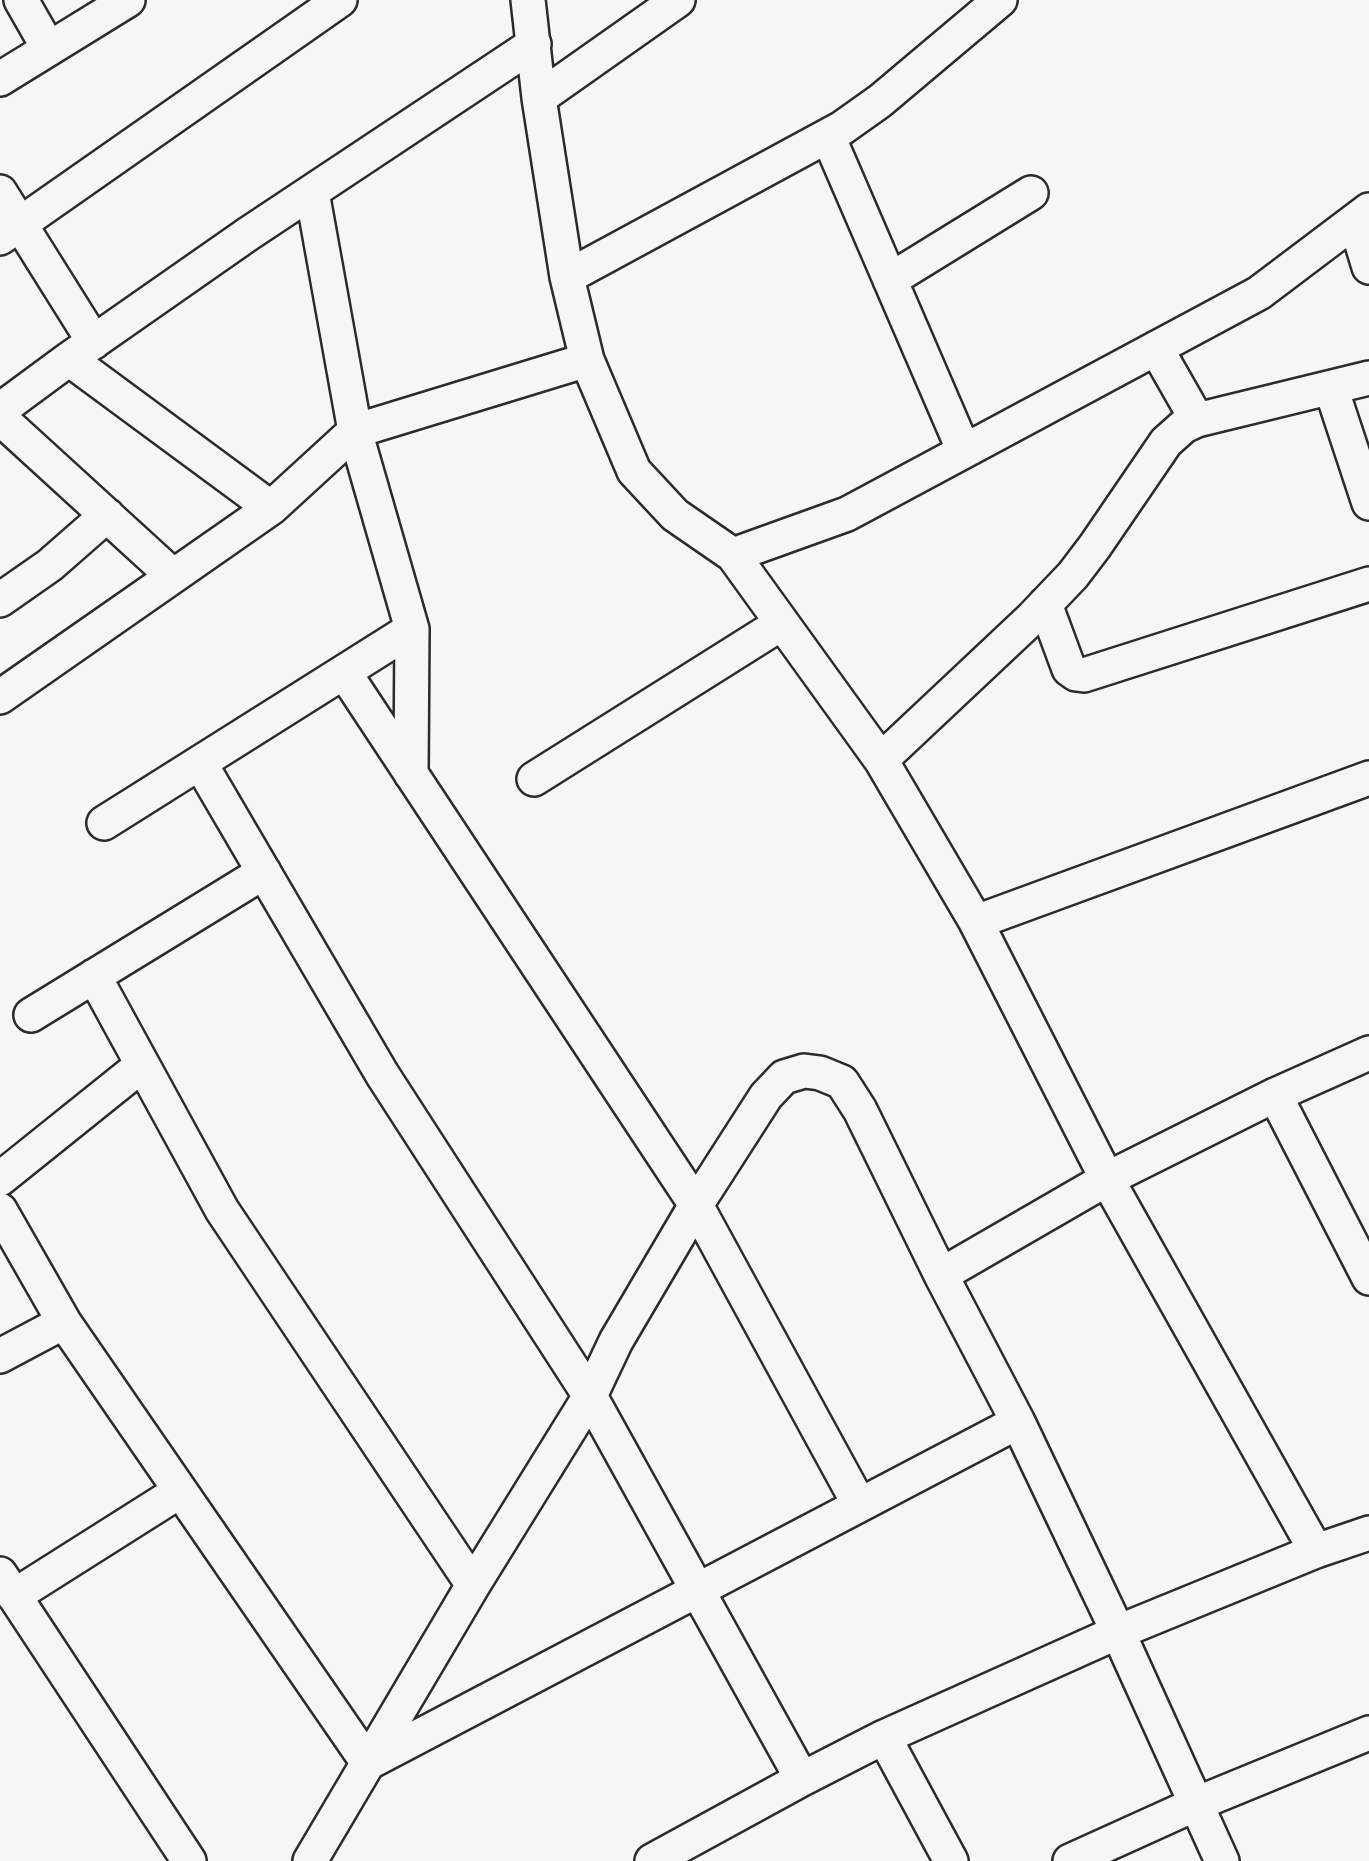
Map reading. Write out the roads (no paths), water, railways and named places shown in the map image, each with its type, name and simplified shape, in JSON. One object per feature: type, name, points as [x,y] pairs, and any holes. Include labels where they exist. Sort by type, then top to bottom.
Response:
[{"type":"street","points":[[21,0],[49,49]]},
{"type":"street","points":[[0,79],[128,0]]},
{"type":"street","points":[[10,232],[340,0]]},
{"type":"street","points":[[528,0],[539,98],[567,278],[587,360],[634,471],[675,515],[733,555],[881,760],[975,922],[1107,1179],[1316,1551]]},
{"type":"street","points":[[539,98],[678,0]]},
{"type":"street","points":[[567,278],[828,136],[880,101],[1000,0]]},
{"type":"street","points":[[0,410],[248,234],[534,44]]},
{"type":"street","points":[[828,136],[964,451]]},
{"type":"street","points":[[0,192],[10,232],[82,351],[271,508]]},
{"type":"street","points":[[312,192],[355,431],[412,629],[411,774]]},
{"type":"street","points":[[890,280],[1031,193]]},
{"type":"street","points":[[733,555],[847,514],[1156,348],[1259,292],[1362,216],[1369,267]]},
{"type":"street","points":[[1156,348],[1197,420]]},
{"type":"street","points":[[0,697],[271,508],[355,431],[587,360]]},
{"type":"street","points":[[881,760],[1073,575],[1166,442],[1184,426],[1197,420],[1369,378]]},
{"type":"street","points":[[1331,388],[1369,503]]},
{"type":"street","points":[[0,418],[173,576]]},
{"type":"street","points":[[0,600],[50,565],[107,515]]},
{"type":"street","points":[[1045,604],[1069,669],[1076,674],[1084,675],[1369,584]]},
{"type":"street","points":[[534,779],[782,623]]},
{"type":"street","points":[[104,823],[412,629]]},
{"type":"street","points":[[344,672],[696,1205],[859,1504]]},
{"type":"street","points":[[200,763],[382,1074],[590,1396],[802,1779]]},
{"type":"street","points":[[975,922],[1369,777]]},
{"type":"street","points":[[31,1015],[264,872]]},
{"type":"street","points":[[94,976],[222,1210],[473,1585]]},
{"type":"street","points":[[941,1275],[1107,1179],[1275,1095],[1369,1053]]},
{"type":"street","points":[[0,1179],[142,1065]]},
{"type":"street","points":[[310,1861],[473,1585],[590,1396],[616,1341],[696,1205],[766,1096],[784,1077],[804,1071],[820,1072],[842,1082],[860,1110],[941,1275],[1018,1422],[1118,1632],[1222,1861]]},
{"type":"street","points":[[1275,1095],[1369,1278]]},
{"type":"street","points":[[0,1210],[64,1322],[368,1763]]},
{"type":"street","points":[[0,1356],[64,1322]]},
{"type":"street","points":[[368,1763],[1018,1422]]},
{"type":"street","points":[[180,1491],[7,1585],[189,1861]]},
{"type":"street","points":[[652,1861],[884,1737],[1118,1632],[1316,1551],[1369,1533]]},
{"type":"street","points":[[1070,1861],[1196,1804],[1369,1733]]},
{"type":"street","points":[[884,1737],[951,1861]]}]
